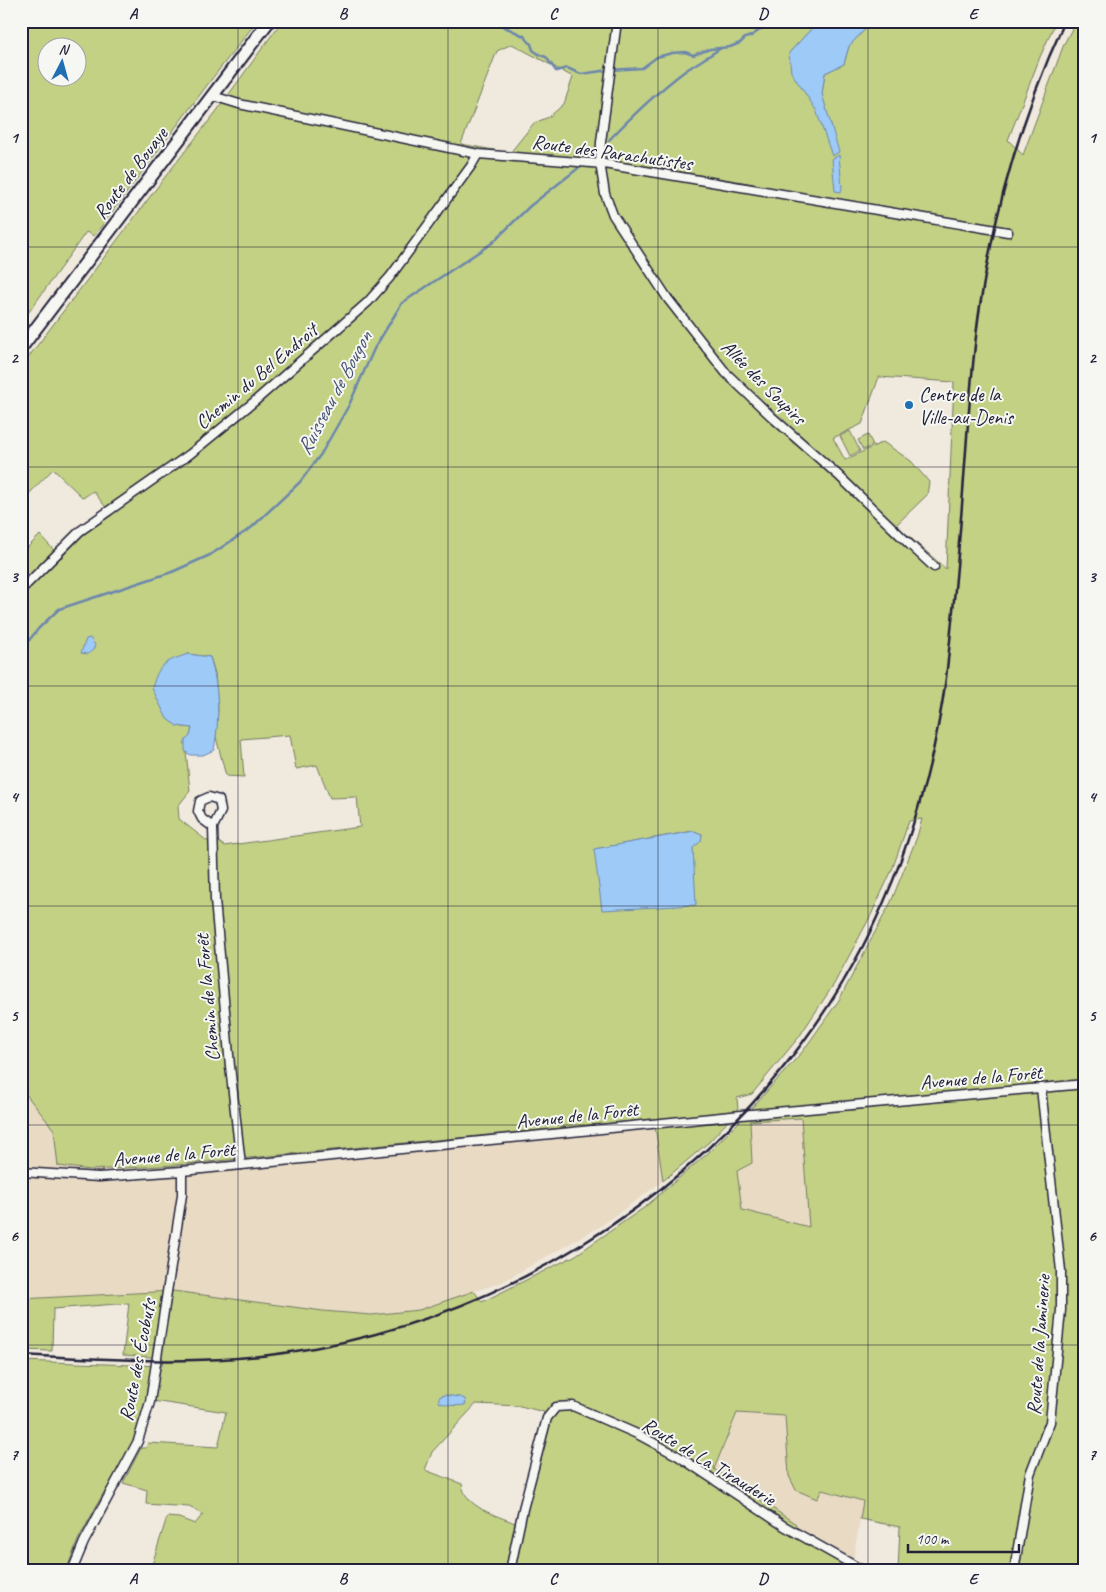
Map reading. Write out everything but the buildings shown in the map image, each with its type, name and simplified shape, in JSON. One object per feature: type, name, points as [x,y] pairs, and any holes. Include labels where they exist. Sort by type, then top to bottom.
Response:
[{"type":"main road","name":"Route de Bouaye","points":[[21,348],[269,21]]},
{"type":"street","name":"Allée des Soupirs","points":[[617,21],[601,142],[600,163],[605,194],[613,215],[668,299],[726,373],[934,566]]},
{"type":"street","name":"Route des Parachutistes","points":[[213,96],[239,104],[478,154],[600,163],[1008,232]]},
{"type":"street","name":"Chemin du Bel Endroit","points":[[21,590],[80,531],[190,454],[255,400],[379,291],[478,154]]},
{"type":"street","name":"Chemin de la Forêt","points":[[213,827],[215,900],[241,1164]]},
{"type":"street","name":"Avenue de la Forêt","points":[[21,1172],[99,1177],[182,1171],[740,1115],[1085,1084]]},
{"type":"street","name":"Route de la Jaminerie","points":[[1014,1571],[1030,1474],[1046,1436],[1052,1408],[1061,1310],[1061,1271],[1041,1088]]},
{"type":"street","name":"Route des Écobuts","points":[[72,1571],[84,1542],[138,1441],[150,1402],[182,1195],[182,1171]]},
{"type":"street","name":"Route de La Tirauderie","points":[[510,1571],[523,1509],[547,1418],[556,1407],[573,1406],[637,1434],[678,1456],[733,1494],[864,1571]]},
{"type":"shaded area","points":[[21,1088],[54,1130],[59,1166],[91,1170],[176,1165],[654,1119],[663,1181],[601,1226],[502,1282],[419,1310],[371,1315],[323,1311],[173,1291],[21,1299]]},
{"type":"shaded area","points":[[801,1118],[809,1227],[742,1210],[737,1171],[752,1163],[750,1121]]},
{"type":"shaded area","points":[[737,1413],[785,1416],[788,1442],[817,1498],[821,1490],[863,1501],[852,1567],[794,1536],[714,1469]]},
{"type":"green space","points":[[21,21],[257,21],[94,236],[86,232],[21,323]]},
{"type":"green space","points":[[282,21],[822,21],[812,28],[789,53],[826,109],[822,94],[825,73],[844,64],[849,46],[873,21],[1056,21],[1008,140],[1023,155],[1064,44],[1076,21],[1085,21],[1085,1571],[898,1571],[900,1527],[860,1519],[863,1501],[822,1490],[817,1499],[796,1490],[789,1476],[785,1416],[737,1413],[714,1469],[796,1524],[794,1536],[856,1571],[150,1571],[167,1517],[179,1518],[195,1524],[203,1514],[189,1507],[146,1504],[147,1490],[123,1483],[141,1448],[146,1448],[148,1443],[218,1447],[226,1412],[146,1400],[139,1427],[127,1456],[106,1493],[104,1492],[78,1540],[66,1571],[21,1571],[21,1361],[162,1366],[163,1358],[123,1355],[129,1303],[53,1309],[52,1351],[21,1350],[21,1299],[173,1291],[323,1311],[371,1315],[419,1310],[474,1291],[482,1302],[576,1255],[645,1207],[708,1153],[740,1121],[803,1051],[839,1000],[891,902],[917,837],[922,819],[909,821],[892,870],[870,917],[834,984],[799,1037],[752,1094],[737,1098],[738,1110],[709,1142],[663,1181],[654,1119],[176,1165],[91,1170],[58,1166],[54,1130],[21,1088],[21,554],[40,535],[61,558],[83,535],[112,515],[93,491],[83,498],[53,469],[21,502],[21,367],[216,112]],"holes":[[[512,44],[573,77],[564,104],[549,117],[534,123],[510,153],[461,144],[497,51]],[[879,377],[954,382],[946,569],[896,525],[927,495],[929,482],[911,461],[883,442],[845,460],[833,438],[862,424]],[[188,654],[210,657],[215,673],[218,709],[216,737],[226,776],[244,777],[241,739],[290,735],[296,769],[317,765],[330,798],[357,797],[360,827],[224,846],[219,842],[207,841],[179,819],[178,806],[190,791],[185,741],[190,736],[192,728],[177,726]],[[693,831],[702,834],[701,841],[693,847],[595,849]],[[801,1118],[809,1227],[742,1210],[737,1171],[752,1163],[750,1121]],[[476,1404],[520,1406],[544,1412],[515,1523],[482,1510],[475,1505],[464,1492],[462,1484],[425,1470],[432,1452]]]},
{"type":"green space","points":[[850,431],[860,451],[850,456],[840,436]]},
{"type":"green space","points":[[868,435],[873,445],[863,450],[858,440]]},
{"type":"water","points":[[822,21],[873,21],[849,46],[844,64],[825,73],[822,94],[839,152],[832,156],[816,110],[791,72],[789,53],[812,28]]},
{"type":"water","points":[[839,155],[841,192],[835,191],[832,159]]},
{"type":"water","points":[[90,638],[95,645],[93,650],[88,654],[81,653],[86,639]]},
{"type":"water","points":[[188,654],[210,657],[215,680],[218,703],[216,738],[214,750],[203,755],[190,755],[185,751],[185,741],[190,736],[192,728],[177,726],[167,719],[152,688],[160,668],[174,659]]},
{"type":"water","points":[[694,831],[702,834],[701,841],[693,848],[696,905],[602,910],[594,849]]},
{"type":"water","points":[[444,1395],[465,1399],[466,1405],[452,1405],[439,1402],[439,1397]]},
{"type":"waterway","points":[[492,21],[524,36],[531,44],[533,50],[546,57],[556,71],[567,68],[581,74],[609,70]]},
{"type":"waterway","points":[[611,70],[642,68],[657,57],[672,53],[685,52],[693,55],[710,49],[730,47],[740,43],[773,21]]},
{"type":"waterway","name":"Ruisseau de Bougon","points":[[609,140],[665,87],[685,71],[721,48]]},
{"type":"waterway","name":"Ruisseau de Bougon","points":[[21,650],[39,628],[59,609],[172,572],[210,555],[251,528],[300,482],[321,454],[349,405],[374,349],[402,303],[492,243],[530,206],[581,166]]},
{"type":"railway","points":[[21,1355],[120,1360],[186,1360],[251,1357],[284,1353],[363,1337],[440,1313],[514,1282],[584,1243],[650,1198],[711,1146],[766,1088],[816,1024],[864,944],[884,902],[916,815],[928,770],[946,678],[957,571],[973,365],[986,269],[1012,160],[1036,90],[1065,21]]},
{"type":"place","name":"Centre de la Ville-au-Denis","points":[[909,405]]}]
